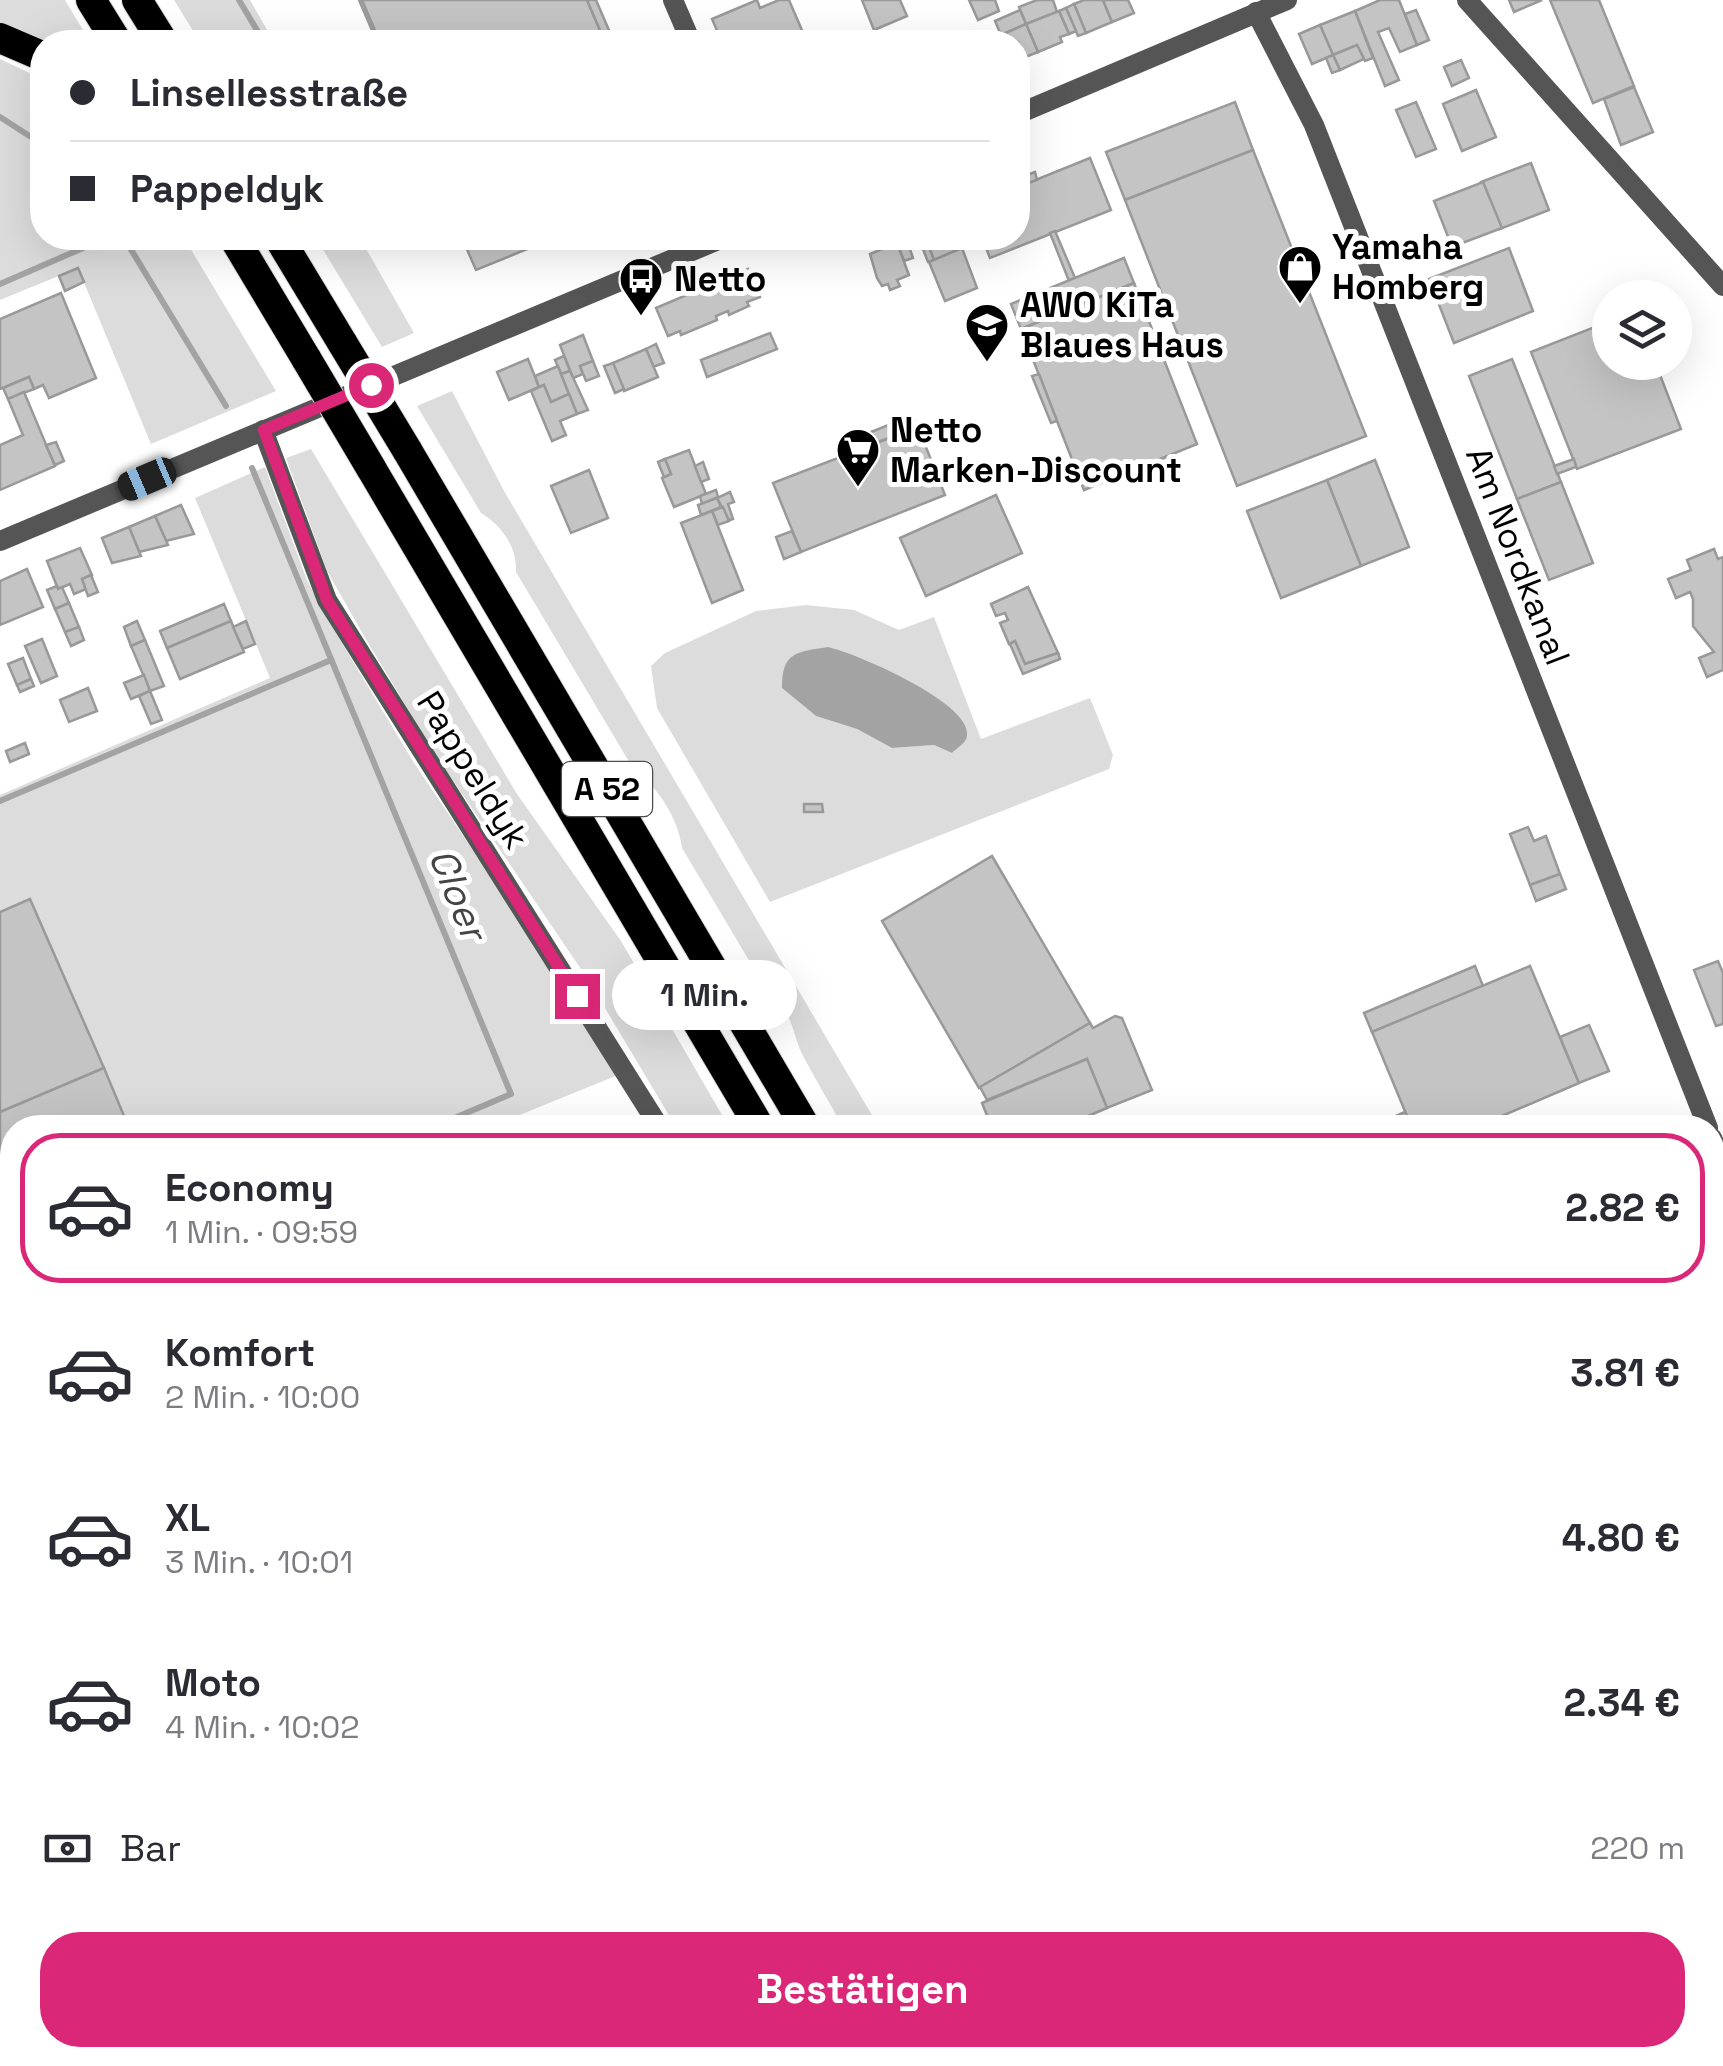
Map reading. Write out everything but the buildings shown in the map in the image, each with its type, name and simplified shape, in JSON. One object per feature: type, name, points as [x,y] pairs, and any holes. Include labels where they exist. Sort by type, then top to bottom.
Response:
[{"type":"highway","points":[[92,0],[110,30]]},
{"type":"highway","points":[[137,0],[155,30]]},
{"type":"highway","points":[[0,38],[30,51]]},
{"type":"highway","points":[[225,250],[271,299]]},
{"type":"highway","name":"A 52","points":[[241,250],[752,1115]]},
{"type":"highway","name":"A 52","points":[[286,250],[798,1115]]},
{"type":"street","points":[[673,0],[686,30]]},
{"type":"street","points":[[1030,109],[1286,0]]},
{"type":"street","points":[[1467,0],[1723,286]]},
{"type":"street","name":"Am Nordkanal","points":[[1256,12],[1318,135],[1703,1115]]},
{"type":"street","points":[[0,540],[694,250]]},
{"type":"street","name":"Pappeldyk","points":[[264,430],[327,600],[652,1115]]},
{"type":"shaded area","points":[[0,0],[65,0],[83,30],[30,30],[30,38],[0,27]]},
{"type":"shaded area","points":[[174,0],[250,0],[267,30],[193,30]]},
{"type":"shaded area","points":[[0,59],[30,73],[30,250],[191,250],[276,391],[151,444],[78,268],[0,300]]},
{"type":"shaded area","points":[[323,250],[367,250],[414,333],[382,347]]},
{"type":"shaded area","points":[[452,391],[504,491],[872,1115],[836,1115],[803,1056],[788,1015],[769,994],[682,848],[666,804],[634,770],[516,572],[507,538],[481,513],[417,406]]},
{"type":"shaded area","points":[[311,449],[517,794],[621,941],[722,1115],[669,1115],[587,978],[433,751],[364,636],[327,571],[286,458]]},
{"type":"shaded area","points":[[265,467],[307,580],[328,620],[414,763],[568,991],[618,1075],[520,1115],[0,1115],[0,795],[270,678],[195,498]]},
{"type":"shaded area","points":[[806,605],[854,610],[899,630],[934,617],[981,739],[1090,698],[1113,755],[1109,769],[770,902],[657,708],[651,666],[665,653],[756,611]],"holes":[[[782,688],[964,742],[952,753],[934,745],[892,748],[857,729],[816,716]]]},
{"type":"shaded area","points":[[828,647],[885,669],[933,695],[964,723],[965,741],[952,753],[934,745],[892,748],[857,729],[816,716],[782,688],[783,676],[793,656]]},
{"type":"waterway","name":"Cloer","points":[[239,0],[257,30]]},
{"type":"waterway","points":[[0,117],[30,136]]},
{"type":"waterway","points":[[0,284],[78,250]]},
{"type":"waterway","points":[[131,250],[226,406]]},
{"type":"waterway","name":"Cloer","points":[[252,468],[511,1094],[462,1115]]},
{"type":"waterway","points":[[0,801],[331,660]]},
{"type":"place","name":"Yamaha Homberg","points":[[1300,305]]},
{"type":"place","name":"Netto","points":[[641,317]]},
{"type":"place","name":"AWO KiTa Blaues Haus","points":[[987,363]]},
{"type":"place","name":"Netto Marken-Discount","points":[[858,488]]},
{"type":"route","points":[[371,385],[264,430],[327,600],[577,996]]}]
